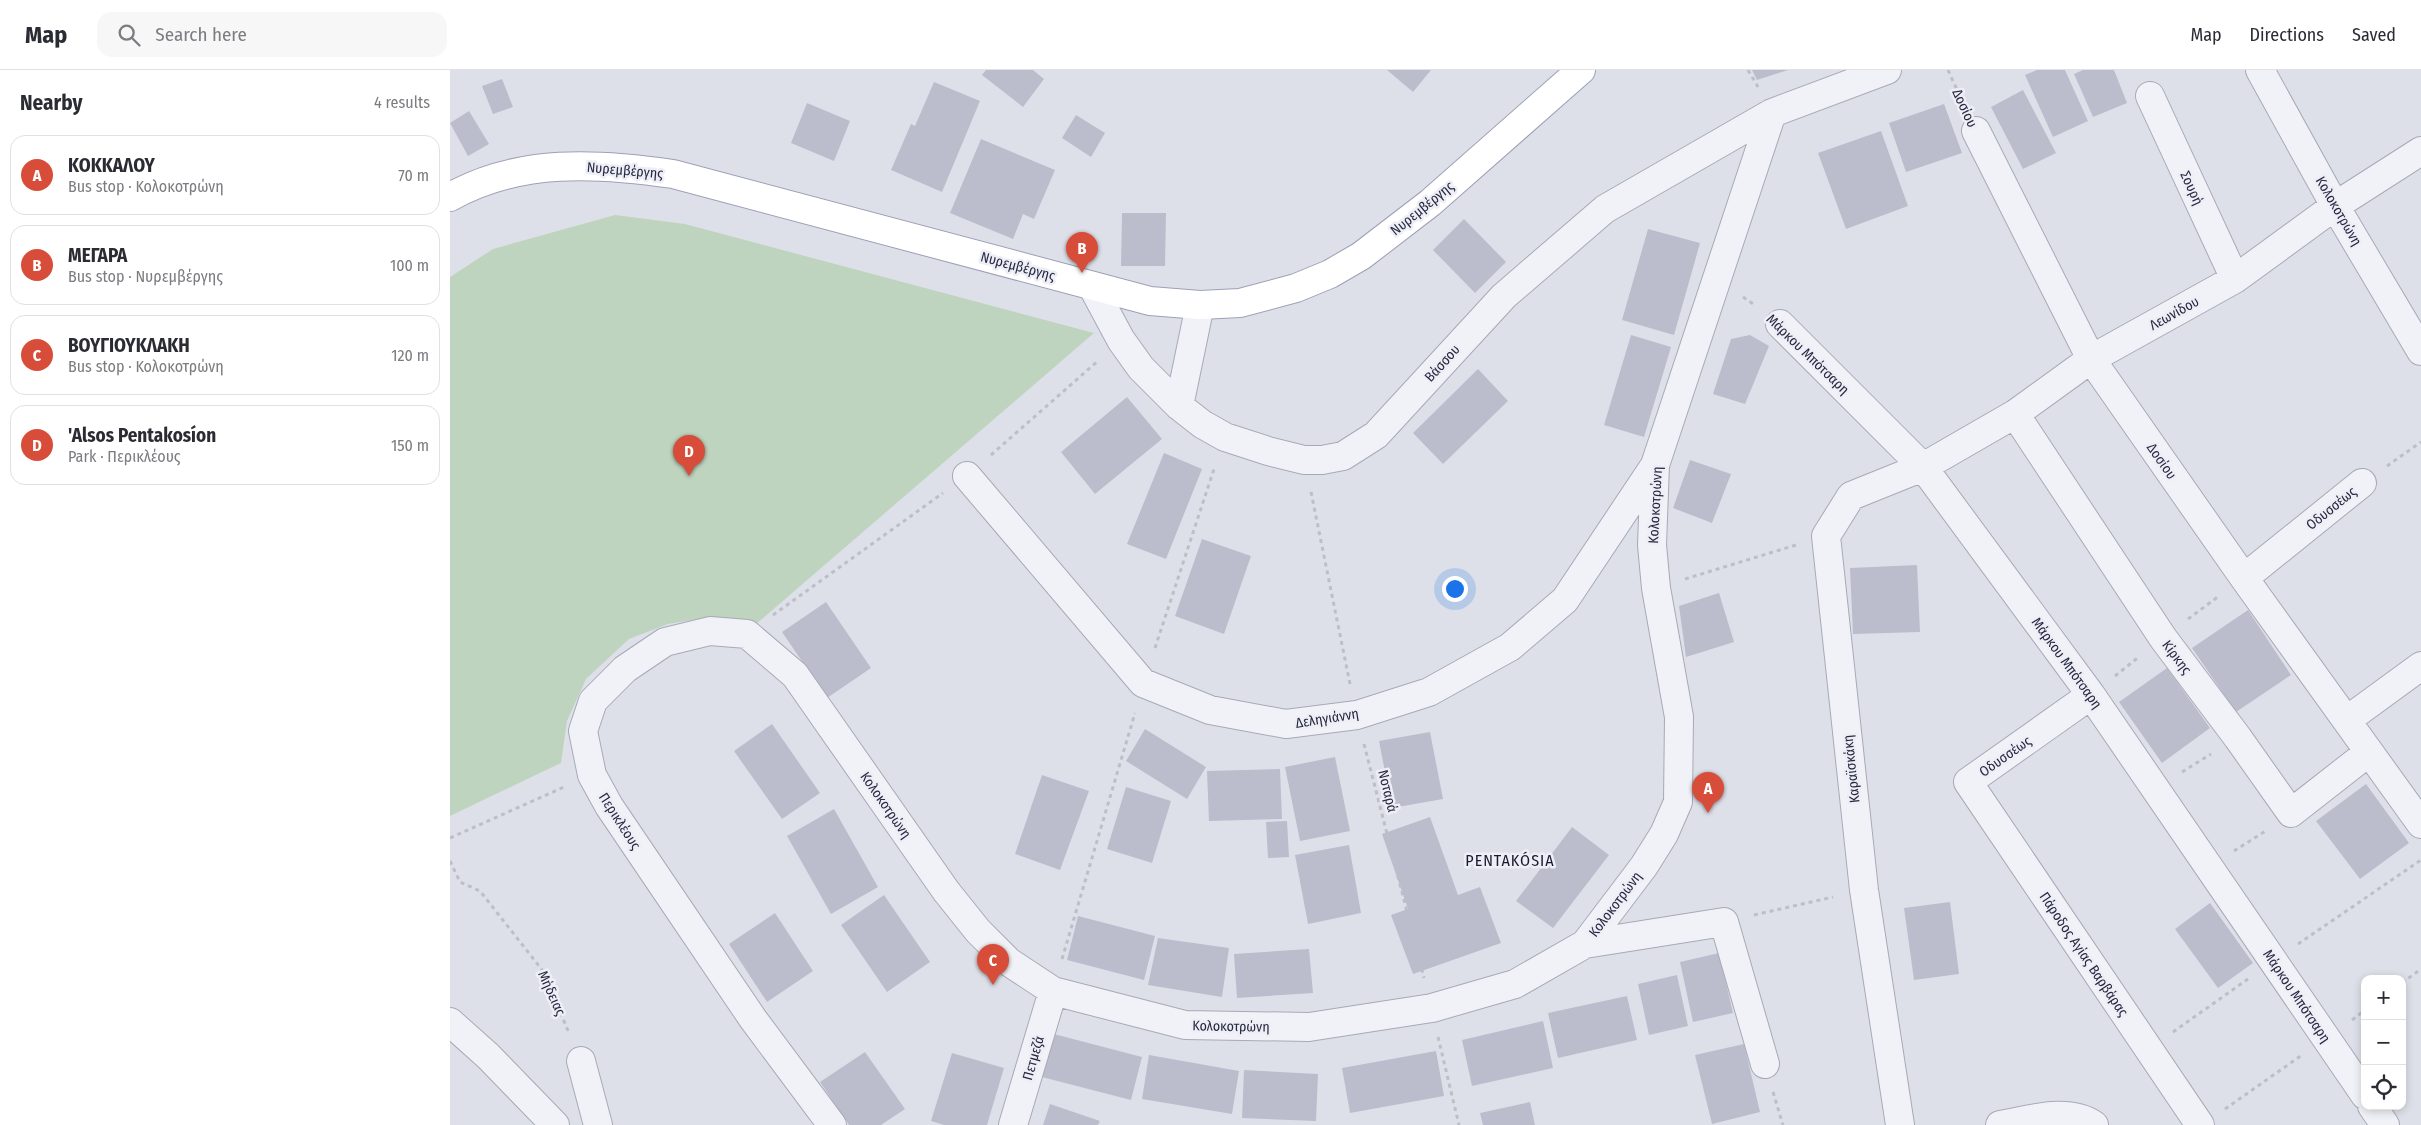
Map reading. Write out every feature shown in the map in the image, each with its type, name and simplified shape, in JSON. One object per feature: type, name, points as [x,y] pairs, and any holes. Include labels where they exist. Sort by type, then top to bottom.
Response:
[{"type":"main road","name":"Νυρεμβέργης","points":[[450,197],[497,177],[535,169],[574,165],[624,167],[673,174],[1150,300],[1200,305],[1240,303],[1296,288],[1330,274],[1361,256],[1430,203],[1581,70]]},
{"type":"street","points":[[1772,113],[1887,70]]},
{"type":"street","name":"Κολοκοτρώνη","points":[[2260,70],[2335,206],[2421,351]]},
{"type":"street","name":"Σουρή","points":[[2150,96],[2235,279]]},
{"type":"street","name":"Κολοκοτρώνη","points":[[795,675],[946,891],[978,931],[1009,962],[1053,991],[1186,1025],[1309,1027],[1432,1008],[1515,984],[1585,944],[1644,866],[1664,834],[1678,802],[1679,717],[1656,588],[1652,545],[1655,465],[1772,113]]},
{"type":"street","name":"Βάσσου","points":[[1092,286],[1122,340],[1141,368],[1179,406],[1202,424],[1225,437],[1268,452],[1304,460],[1322,460],[1343,456],[1376,435],[1504,296],[1605,209],[1772,113]]},
{"type":"street","name":"Δοσίου","points":[[1976,131],[2091,359],[2244,578],[2421,824]]},
{"type":"street","name":"Λεωνίδου","points":[[1923,467],[2015,414],[2091,359],[2235,279],[2335,206],[2421,151]]},
{"type":"street","points":[[1179,406],[1200,305]]},
{"type":"street","name":"Μάρκου Μπότσαρη","points":[[1780,324],[1923,467],[2091,695],[2361,1089]]},
{"type":"street","name":"Κίρκης","points":[[2015,414],[2163,638],[2291,813]]},
{"type":"street","name":"Δεληγιάννη","points":[[967,476],[1144,683],[1210,710],[1286,724],[1357,715],[1429,692],[1510,647],[1565,600],[1655,465]]},
{"type":"street","points":[[1826,536],[1851,496],[1923,467]]},
{"type":"street","name":"Οδυσσέως","points":[[2244,578],[2362,483]]},
{"type":"street","name":"Καραϊσκάκη","points":[[1826,536],[1864,890],[1900,1125]]},
{"type":"street","name":"Περικλέους","points":[[795,675],[747,634],[710,631],[665,642],[625,669],[593,702],[583,731],[592,775],[609,806],[753,1019],[832,1125]]},
{"type":"street","points":[[2347,720],[2421,666]]},
{"type":"street","name":"Οδυσσέως","points":[[1968,782],[2091,695]]},
{"type":"street","points":[[2291,813],[2369,752]]},
{"type":"street","name":"Πάροδος Αγίας Βαρβάρας","points":[[1968,782],[2209,1120]]},
{"type":"street","points":[[1585,944],[1724,922],[1765,1064]]},
{"type":"street","name":"Πετμεζά","points":[[1013,1125],[1053,991]]},
{"type":"street","points":[[450,1022],[488,1056],[554,1125]]},
{"type":"street","points":[[581,1061],[598,1125]]},
{"type":"street","points":[[2375,1110],[2385,1125]]},
{"type":"street","points":[[2000,1125],[2032,1119],[2072,1116],[2094,1125]]},
{"type":"path","name":"Δοσίου","points":[[1948,70],[1976,131]]},
{"type":"path","name":"Μάρκου Μπότσαρη","points":[[1716,277],[1780,324]]},
{"type":"path","name":"Οδυσσέως","points":[[2362,483],[2421,442]]},
{"type":"path","name":"Νοταρά","points":[[1304,460],[1357,715],[1432,1008],[1459,1125]]},
{"type":"path","points":[[1656,588],[1826,536]]},
{"type":"path","points":[[2156,788],[2238,738]]},
{"type":"path","points":[[450,838],[592,775]]},
{"type":"path","points":[[2209,869],[2291,813]]},
{"type":"path","name":"Μήδειας","points":[[450,861],[460,882],[480,892],[544,971],[581,1061]]},
{"type":"path","points":[[1724,922],[1864,890]]},
{"type":"path","points":[[2406,980],[2421,969]]},
{"type":"path","points":[[2209,1120],[2361,1013]]},
{"type":"green space","points":[[615,215],[685,224],[1094,333],[755,625],[739,621],[704,618],[668,624],[629,639],[586,679],[567,721],[561,763],[450,816],[450,277],[493,249]]},
{"type":"building","points":[[986,70],[1033,70],[1044,79],[1023,107],[982,75]]},
{"type":"building","points":[[1387,70],[1431,70],[1413,92]]},
{"type":"building","points":[[1752,70],[1788,70],[1757,80]]},
{"type":"building","points":[[2037,70],[2065,70],[2088,121],[2053,137],[2025,75]]},
{"type":"building","points":[[2083,70],[2114,70],[2127,103],[2093,117],[2074,74]]},
{"type":"building","points":[[502,79],[513,107],[493,114],[482,86]]},
{"type":"building","points":[[934,82],[980,101],[942,192],[891,170],[911,124],[915,126]]},
{"type":"building","points":[[2023,90],[2056,153],[2023,169],[1991,107]]},
{"type":"building","points":[[807,103],[850,121],[834,161],[791,143]]},
{"type":"building","points":[[1944,104],[1962,153],[1906,172],[1889,123]]},
{"type":"building","points":[[469,111],[489,144],[468,156],[450,123]]},
{"type":"building","points":[[1076,115],[1105,133],[1091,157],[1062,138]]},
{"type":"building","points":[[1881,131],[1908,206],[1846,229],[1818,153]]},
{"type":"building","points":[[981,139],[1055,170],[1034,219],[1023,214],[1013,239],[950,213]]},
{"type":"building","points":[[1122,213],[1166,213],[1165,266],[1121,266]]},
{"type":"building","points":[[1464,219],[1506,262],[1475,293],[1433,250]]},
{"type":"building","points":[[1648,229],[1700,243],[1674,335],[1622,320]]},
{"type":"building","points":[[1631,335],[1671,347],[1644,437],[1604,425]]},
{"type":"building","points":[[1750,335],[1769,346],[1745,404],[1713,394],[1731,339]]},
{"type":"building","points":[[1478,369],[1508,401],[1443,464],[1413,433]]},
{"type":"building","points":[[1127,397],[1162,439],[1095,494],[1061,452]]},
{"type":"building","points":[[1164,453],[1202,469],[1166,559],[1127,544]]},
{"type":"building","points":[[1690,460],[1731,474],[1712,523],[1673,508]]},
{"type":"building","points":[[1202,539],[1251,556],[1224,634],[1175,616]]},
{"type":"building","points":[[1917,565],[1920,632],[1853,634],[1850,568]]},
{"type":"building","points":[[1719,593],[1734,642],[1686,657],[1679,606]]},
{"type":"building","points":[[826,602],[871,668],[827,698],[782,632]]},
{"type":"building","points":[[2248,610],[2291,675],[2236,712],[2192,648]]},
{"type":"building","points":[[2167,668],[2210,728],[2162,763],[2119,702]]},
{"type":"building","points":[[772,724],[820,793],[782,819],[734,751]]},
{"type":"building","points":[[1145,729],[1206,767],[1187,799],[1126,761]]},
{"type":"building","points":[[1430,732],[1443,799],[1392,808],[1379,741]]},
{"type":"building","points":[[1335,757],[1350,831],[1300,841],[1285,767]]},
{"type":"building","points":[[1280,769],[1282,819],[1209,821],[1207,771]]},
{"type":"building","points":[[1042,775],[1089,791],[1060,870],[1015,854]]},
{"type":"building","points":[[2366,784],[2409,843],[2360,879],[2316,821]]},
{"type":"building","points":[[1126,787],[1171,801],[1152,863],[1107,849]]},
{"type":"building","points":[[834,809],[878,887],[831,914],[787,836]]},
{"type":"building","points":[[1430,817],[1458,895],[1480,887],[1501,943],[1413,974],[1391,915],[1408,909],[1382,834]]},
{"type":"building","points":[[1287,821],[1289,857],[1268,858],[1266,822]]},
{"type":"building","points":[[1572,827],[1609,855],[1553,928],[1516,901]]},
{"type":"building","points":[[1349,845],[1361,913],[1308,924],[1295,855]]},
{"type":"building","points":[[884,895],[930,962],[887,992],[841,925]]},
{"type":"building","points":[[1950,902],[1959,974],[1914,980],[1904,908]]},
{"type":"building","points":[[2210,903],[2253,963],[2218,988],[2175,929]]},
{"type":"building","points":[[775,913],[813,971],[767,1002],[729,944]]},
{"type":"building","points":[[1078,916],[1155,936],[1144,980],[1067,960]]},
{"type":"building","points":[[1158,938],[1229,948],[1222,997],[1148,985]]},
{"type":"building","points":[[1309,949],[1313,993],[1237,998],[1234,954]]},
{"type":"building","points":[[1719,953],[1733,1013],[1693,1022],[1680,962]]},
{"type":"building","points":[[1677,975],[1688,1026],[1649,1035],[1638,984]]},
{"type":"building","points":[[1627,996],[1637,1040],[1558,1058],[1548,1013]]},
{"type":"building","points":[[1543,1021],[1553,1068],[1472,1086],[1462,1040]]},
{"type":"building","points":[[1050,1033],[1142,1057],[1131,1100],[1038,1076]]},
{"type":"building","points":[[1744,1044],[1760,1112],[1712,1124],[1695,1055]]},
{"type":"building","points":[[1436,1051],[1444,1096],[1350,1113],[1342,1068]]},
{"type":"building","points":[[865,1052],[905,1109],[881,1125],[849,1125],[820,1082]]},
{"type":"building","points":[[952,1053],[1004,1068],[987,1125],[944,1125],[931,1121]]},
{"type":"building","points":[[1149,1055],[1239,1071],[1232,1114],[1142,1099]]},
{"type":"building","points":[[1244,1070],[1318,1074],[1316,1121],[1242,1118]]},
{"type":"building","points":[[1530,1102],[1535,1125],[1483,1125],[1480,1113]]},
{"type":"building","points":[[1050,1104],[1100,1121],[1098,1125],[1043,1125]]},
{"type":"place","name":"ΜΕΓΑΡΑ","points":[[1082,273]]},
{"type":"place","name":"'Alsos Pentakosíon","points":[[689,476]]},
{"type":"place","name":"ΚΟΚΚΑΛΟΥ","points":[[1708,813]]},
{"type":"place","name":"ΒΟΥΓΙΟΥΚΛΑΚΗ","points":[[993,985]]},
{"type":"district","name":"PENTAKÓSIA","points":[[1510,860]]}]
